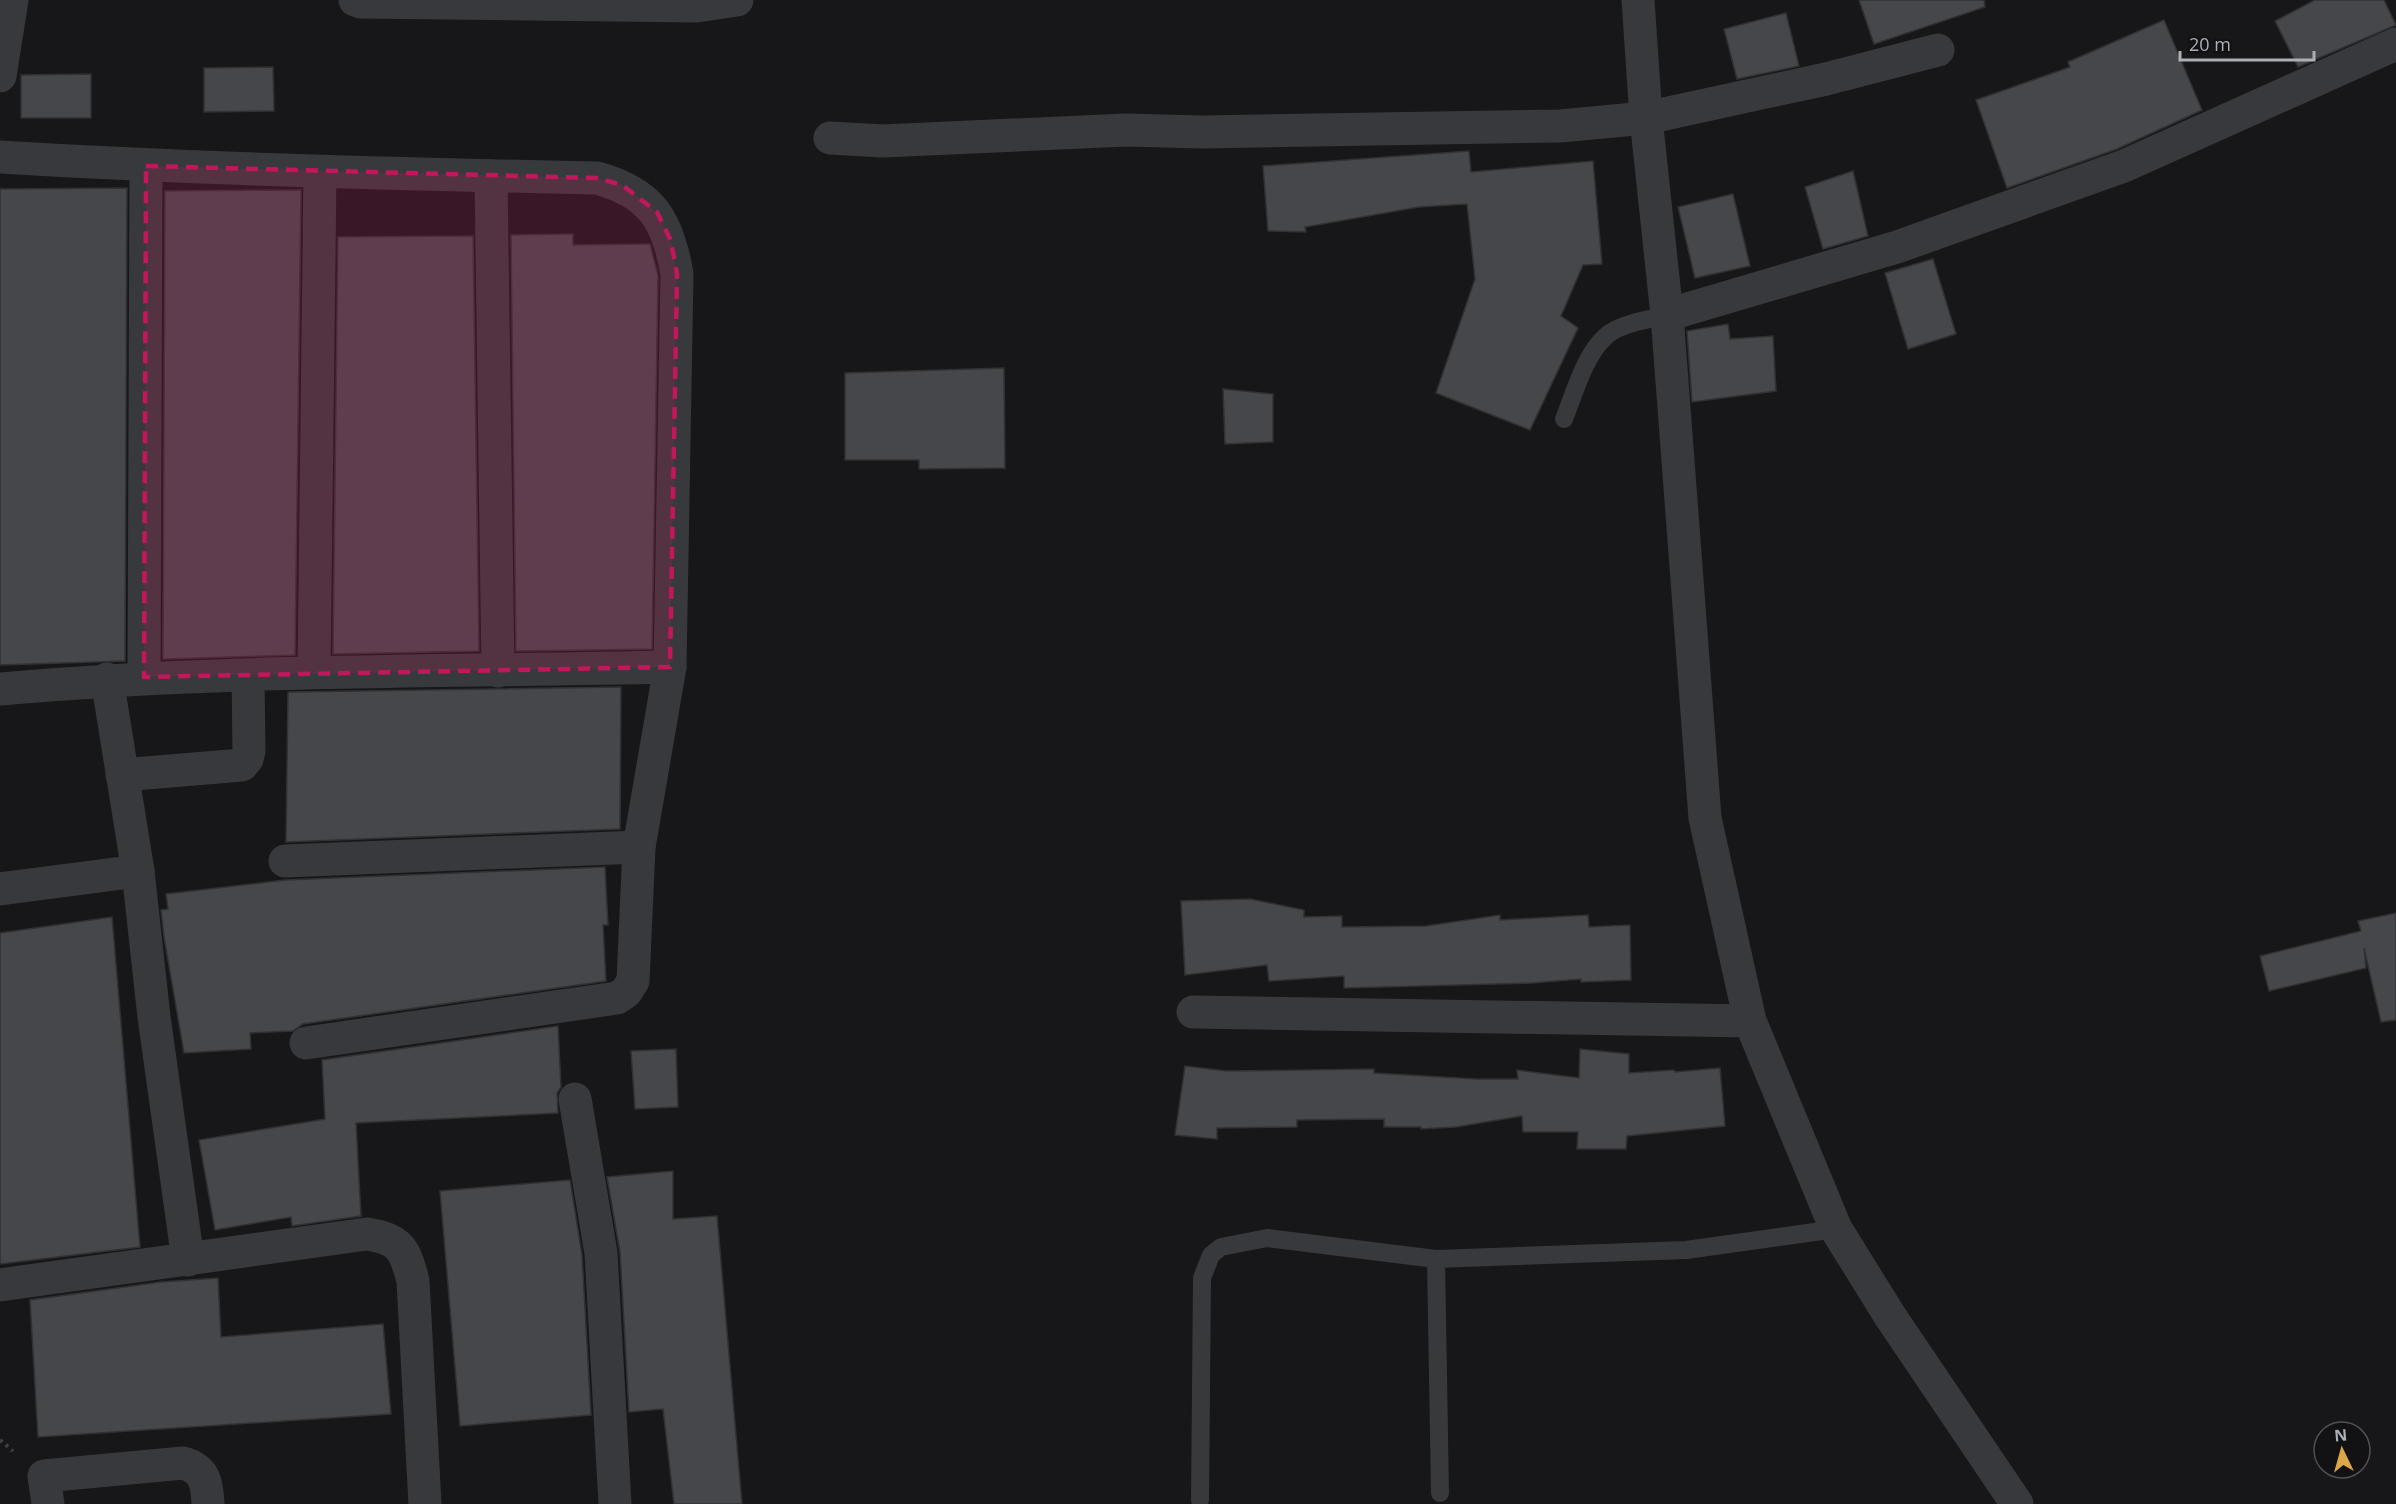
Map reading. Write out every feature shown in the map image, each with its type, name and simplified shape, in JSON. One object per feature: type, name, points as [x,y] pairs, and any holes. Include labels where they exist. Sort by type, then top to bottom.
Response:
[{"type":"street","points":[[0,76],[12,0]]},
{"type":"street","points":[[355,0],[361,2],[697,6],[737,0]]},
{"type":"street","points":[[1638,0],[1646,118],[1667,315],[1705,818],[1750,1021],[1836,1229],[1890,1316],[2017,1504]]},
{"type":"street","points":[[1667,315],[1897,247],[2124,166],[2396,44]]},
{"type":"street","points":[[830,138],[883,141],[1126,130],[1202,132],[1548,127],[1646,118],[1826,79],[1938,50]]},
{"type":"street","points":[[0,157],[146,166],[597,178],[622,185],[657,212],[671,241],[677,274],[670,667],[639,847],[633,981],[617,998],[306,1043]]},
{"type":"street","points":[[144,677],[146,166]]},
{"type":"street","points":[[314,672],[321,172]]},
{"type":"street","points":[[491,176],[498,671]]},
{"type":"street","points":[[0,689],[144,677],[670,667]]},
{"type":"street","points":[[122,776],[242,765],[249,751],[248,675]]},
{"type":"street","points":[[107,679],[138,871],[188,1260]]},
{"type":"street","points":[[285,861],[639,847]]},
{"type":"street","points":[[0,889],[138,871]]},
{"type":"street","points":[[1193,1012],[1750,1021]]},
{"type":"street","points":[[575,1099],[601,1253],[615,1504]]},
{"type":"street","points":[[0,1286],[367,1234],[386,1237],[399,1246],[408,1263],[413,1281],[425,1504]]},
{"type":"street","points":[[48,1504],[44,1476],[183,1463],[195,1466],[203,1475],[208,1504]]},
{"type":"lane","points":[[1564,419],[1589,359],[1606,335],[1630,325],[1667,315]]},
{"type":"lane","points":[[1200,1500],[1202,1278],[1211,1255],[1221,1246],[1238,1241],[1267,1238],[1436,1259],[1686,1250],[1836,1229]]},
{"type":"lane","points":[[1436,1259],[1440,1493]]},
{"type":"highlighted area","points":[[146,166],[597,178],[622,185],[657,212],[671,241],[677,274],[670,667],[144,677]]},
{"type":"building","points":[[1859,0],[1984,0],[1985,7],[1874,44]]},
{"type":"building","points":[[2315,0],[2384,0],[2396,25],[2298,67],[2275,21]]},
{"type":"building","points":[[1786,13],[1799,66],[1737,79],[1724,29]]},
{"type":"building","points":[[2164,20],[2202,110],[2117,149],[2007,188],[1976,100],[2070,67],[2068,62]]},
{"type":"building","points":[[273,67],[274,111],[204,112],[204,68]]},
{"type":"building","points":[[91,74],[91,118],[21,118],[21,75]]},
{"type":"building","points":[[1469,151],[1471,172],[1593,161],[1602,264],[1583,265],[1561,316],[1578,328],[1530,430],[1436,393],[1475,279],[1467,204],[1419,207],[1305,227],[1306,232],[1268,231],[1263,166]]},
{"type":"building","points":[[1853,171],[1868,236],[1823,249],[1805,187]]},
{"type":"building","points":[[127,188],[125,661],[0,665],[0,189]]},
{"type":"building","points":[[301,190],[295,655],[163,659],[165,191]]},
{"type":"building","points":[[1733,194],[1750,266],[1695,278],[1678,207]]},
{"type":"building","points":[[573,234],[573,245],[650,244],[658,276],[652,649],[516,651],[511,235]]},
{"type":"building","points":[[473,236],[479,651],[333,654],[338,237]]},
{"type":"building","points":[[1933,259],[1956,334],[1908,349],[1885,273]]},
{"type":"building","points":[[1728,324],[1730,339],[1773,336],[1776,391],[1692,402],[1687,331]]},
{"type":"building","points":[[1004,368],[1005,468],[919,469],[919,460],[845,460],[845,373]]},
{"type":"building","points":[[1223,389],[1273,394],[1273,442],[1225,444]]},
{"type":"building","points":[[621,687],[620,829],[286,842],[288,692]]},
{"type":"building","points":[[605,867],[608,925],[603,925],[606,981],[303,1024],[293,1031],[250,1033],[251,1049],[184,1053],[164,937],[161,910],[168,909],[166,894],[285,880]]},
{"type":"building","points":[[1250,899],[1304,910],[1304,917],[1342,916],[1342,927],[1426,926],[1500,915],[1500,920],[1588,915],[1589,927],[1630,925],[1631,980],[1581,982],[1581,979],[1532,983],[1344,988],[1344,976],[1269,981],[1267,965],[1185,975],[1181,901]]},
{"type":"building","points":[[2396,913],[2396,1020],[2381,1022],[2364,948],[2366,968],[2269,991],[2260,956],[2361,931],[2358,921]]},
{"type":"building","points":[[112,917],[140,1247],[0,1264],[0,933]]},
{"type":"building","points":[[558,1026],[561,1087],[557,1093],[558,1113],[356,1123],[361,1216],[292,1226],[291,1217],[215,1230],[199,1140],[325,1119],[322,1060]]},
{"type":"building","points":[[676,1049],[678,1107],[635,1109],[631,1051]]},
{"type":"building","points":[[1580,1049],[1629,1054],[1629,1073],[1720,1068],[1725,1126],[1627,1136],[1626,1149],[1577,1149],[1578,1132],[1523,1132],[1522,1116],[1456,1127],[1421,1129],[1421,1127],[1384,1127],[1384,1119],[1297,1120],[1297,1127],[1217,1128],[1217,1139],[1175,1135],[1185,1066],[1226,1071],[1374,1069],[1374,1073],[1476,1079],[1518,1079],[1517,1070],[1579,1078]]},
{"type":"building","points":[[673,1171],[673,1219],[717,1216],[742,1504],[674,1504],[663,1409],[629,1412],[620,1252],[607,1177]]},
{"type":"building","points":[[570,1180],[582,1255],[591,1415],[460,1426],[440,1191]]},
{"type":"building","points":[[218,1278],[221,1337],[383,1324],[391,1414],[38,1437],[30,1300],[161,1282]]}]
